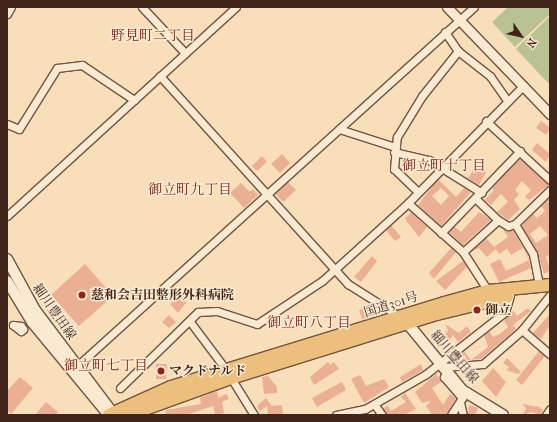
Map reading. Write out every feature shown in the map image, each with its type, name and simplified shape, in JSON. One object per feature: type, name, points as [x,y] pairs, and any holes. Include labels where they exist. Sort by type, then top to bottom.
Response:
[{"type":"highway","name":"国道301号","points":[[111,414],[171,387],[229,374],[404,320],[488,291],[544,286]]},
{"type":"highway","name":"国道301号","points":[[404,320],[510,296],[550,291]]},
{"type":"highway","name":"国道301号","points":[[128,415],[229,374]]},
{"type":"main road","name":"細川豊田線","points":[[7,259],[25,295],[78,366],[111,414]]},
{"type":"main road","name":"細川豊田線","points":[[7,281],[32,322],[111,414]]},
{"type":"main road","name":"細川豊田線","points":[[404,320],[462,390],[503,415]]},
{"type":"street","points":[[142,7],[185,53]]},
{"type":"street","points":[[7,216],[236,7]]},
{"type":"street","points":[[447,7],[458,21],[484,41],[550,114]]},
{"type":"street","points":[[78,366],[474,7]]},
{"type":"street","points":[[445,32],[458,51],[490,76],[507,100]]},
{"type":"street","points":[[418,192],[394,168],[395,149],[422,96],[458,51]]},
{"type":"street","points":[[7,124],[19,129],[57,68],[82,66],[134,100]]},
{"type":"street","points":[[160,76],[348,284],[404,320]]},
{"type":"street","points":[[120,388],[190,323],[198,312],[209,309],[257,324],[334,269],[408,203],[442,169],[486,121],[524,85]]},
{"type":"street","points":[[486,121],[550,180]]},
{"type":"street","points":[[339,129],[429,160],[482,193]]},
{"type":"street","points":[[441,233],[482,193],[520,151]]},
{"type":"street","points":[[476,199],[498,220],[508,226],[515,224],[550,190]]},
{"type":"street","points":[[408,203],[463,252],[488,291]]},
{"type":"street","points":[[463,252],[498,220]]},
{"type":"street","points":[[515,224],[533,254],[544,286]]},
{"type":"street","points":[[336,415],[374,404],[426,374],[443,367],[483,364],[522,330],[550,295]]},
{"type":"street","points":[[443,367],[504,312],[510,296]]},
{"type":"street","points":[[190,323],[229,374],[254,415]]},
{"type":"street","points":[[522,330],[550,354]]},
{"type":"street","points":[[443,367],[444,377],[462,398],[460,402],[462,415]]},
{"type":"street","points":[[451,415],[460,402]]},
{"type":"street","points":[[374,404],[382,415]]},
{"type":"street","points":[[546,415],[550,409]]},
{"type":"green space","points":[[508,7],[550,7],[550,14],[515,47],[492,22]]},
{"type":"green space","points":[[550,16],[550,85],[516,49]]},
{"type":"building","points":[[541,121],[550,128],[546,135],[536,128]]},
{"type":"building","points":[[537,143],[550,154],[546,162],[532,150]]},
{"type":"building","points":[[282,154],[290,163],[280,173],[271,164]]},
{"type":"building","points":[[262,156],[267,162],[257,171],[252,166]]},
{"type":"building","points":[[520,159],[549,185],[529,200],[525,197],[531,190],[522,181],[515,190],[519,194],[514,200],[520,209],[508,220],[497,212],[508,202],[501,194],[491,205],[485,200],[494,190],[492,188]]},
{"type":"building","points":[[476,166],[486,172],[479,185],[468,178]]},
{"type":"building","points":[[438,179],[456,197],[464,188],[471,192],[441,226],[418,205]],"holes":[[[441,188],[449,196],[441,205],[432,196]]]},
{"type":"building","points":[[288,182],[296,190],[283,202],[275,193]]},
{"type":"building","points":[[241,183],[250,192],[253,189],[258,195],[244,208],[230,193]]},
{"type":"building","points":[[550,197],[550,254],[546,257],[550,270],[544,274],[537,252],[522,226],[533,214],[537,218],[545,211],[541,206]],"holes":[[[540,226],[548,235],[536,243],[530,234]]]},
{"type":"building","points":[[411,212],[427,227],[419,237],[405,219]]},
{"type":"building","points":[[479,212],[491,220],[463,245],[449,232],[454,226],[461,232]]},
{"type":"building","points":[[391,225],[401,237],[395,241],[386,230]]},
{"type":"building","points":[[502,228],[513,230],[528,256],[529,260],[523,248],[511,255],[507,249],[499,254],[496,249],[487,257],[479,248],[470,252],[486,238],[494,247],[508,237]]},
{"type":"building","points":[[451,248],[456,252],[434,279],[429,273]]},
{"type":"building","points":[[372,256],[377,261],[361,282],[354,277]]},
{"type":"building","points":[[500,259],[506,271],[529,260],[531,268],[499,282],[490,264]]},
{"type":"building","points":[[463,261],[467,267],[445,290],[436,281]]},
{"type":"building","name":"慈和会吉田整形外科病院","points":[[85,264],[113,296],[79,326],[51,295]]},
{"type":"building","points":[[180,296],[186,303],[178,313],[170,304]]},
{"type":"building","points":[[371,306],[373,316],[362,319],[359,310]]},
{"type":"building","points":[[528,308],[531,311],[513,325],[516,329],[481,359],[471,360],[488,347],[484,335],[489,331],[493,337],[500,334],[508,327],[504,321],[514,311],[517,316]]},
{"type":"building","points":[[550,314],[550,325],[541,339],[533,333]]},
{"type":"building","points":[[169,315],[176,322],[169,328],[162,322]]},
{"type":"building","points":[[445,324],[459,333],[467,326],[471,332],[458,342],[453,335],[450,340],[444,336],[448,330]]},
{"type":"building","points":[[464,351],[471,360],[466,360],[465,355],[459,360],[456,357]]},
{"type":"building","points":[[539,351],[545,356],[522,385],[516,380]]},
{"type":"building","points":[[507,358],[521,372],[518,374],[506,370],[509,367],[503,363]]},
{"type":"building","points":[[328,362],[330,365],[334,362],[339,369],[314,385],[310,377]]},
{"type":"building","name":"マクドナルド","points":[[156,364],[167,364],[166,379],[156,379]]},
{"type":"building","points":[[421,364],[423,370],[402,382],[400,377]]},
{"type":"building","points":[[493,368],[506,382],[496,397],[482,381]]},
{"type":"building","points":[[436,374],[441,382],[432,388],[443,405],[450,394],[456,398],[446,415],[432,415],[426,406],[431,401],[422,403],[415,392]]},
{"type":"building","points":[[360,375],[366,386],[384,379],[389,387],[364,403],[351,379]]},
{"type":"building","points":[[268,376],[277,387],[277,393],[264,394],[262,377]]},
{"type":"building","points":[[20,377],[33,388],[11,414],[7,410],[7,391]]},
{"type":"building","points":[[342,382],[346,390],[317,407],[312,398]]},
{"type":"building","points":[[217,391],[218,398],[226,394],[229,399],[222,402],[224,413],[215,415],[213,406],[186,415],[165,415],[166,410],[201,404],[200,398]]},
{"type":"building","points":[[405,393],[416,409],[404,415],[387,415],[383,408],[388,406],[391,411],[406,402],[401,397]]},
{"type":"building","points":[[266,398],[272,406],[282,405],[283,415],[268,415],[267,406],[260,411],[257,406]]},
{"type":"building","points":[[46,402],[58,412],[56,415],[35,415]]},
{"type":"building","points":[[522,404],[539,407],[543,410],[541,415],[531,412],[523,415],[526,408]]},
{"type":"building","points":[[469,405],[478,408],[475,415],[468,415]]},
{"type":"place","name":"慈和会吉田整形外科病院","points":[[82,295]]},
{"type":"place","name":"御立","points":[[477,310]]},
{"type":"place","name":"マクドナルド","points":[[161,371]]},
{"type":"district","name":"野見町二丁目","points":[[153,36]]},
{"type":"district","name":"御立町十丁目","points":[[444,166]]},
{"type":"district","name":"御立町九丁目","points":[[190,190]]},
{"type":"district","name":"御立町八丁目","points":[[309,323]]},
{"type":"district","name":"御立町七丁目","points":[[106,366]]}]
